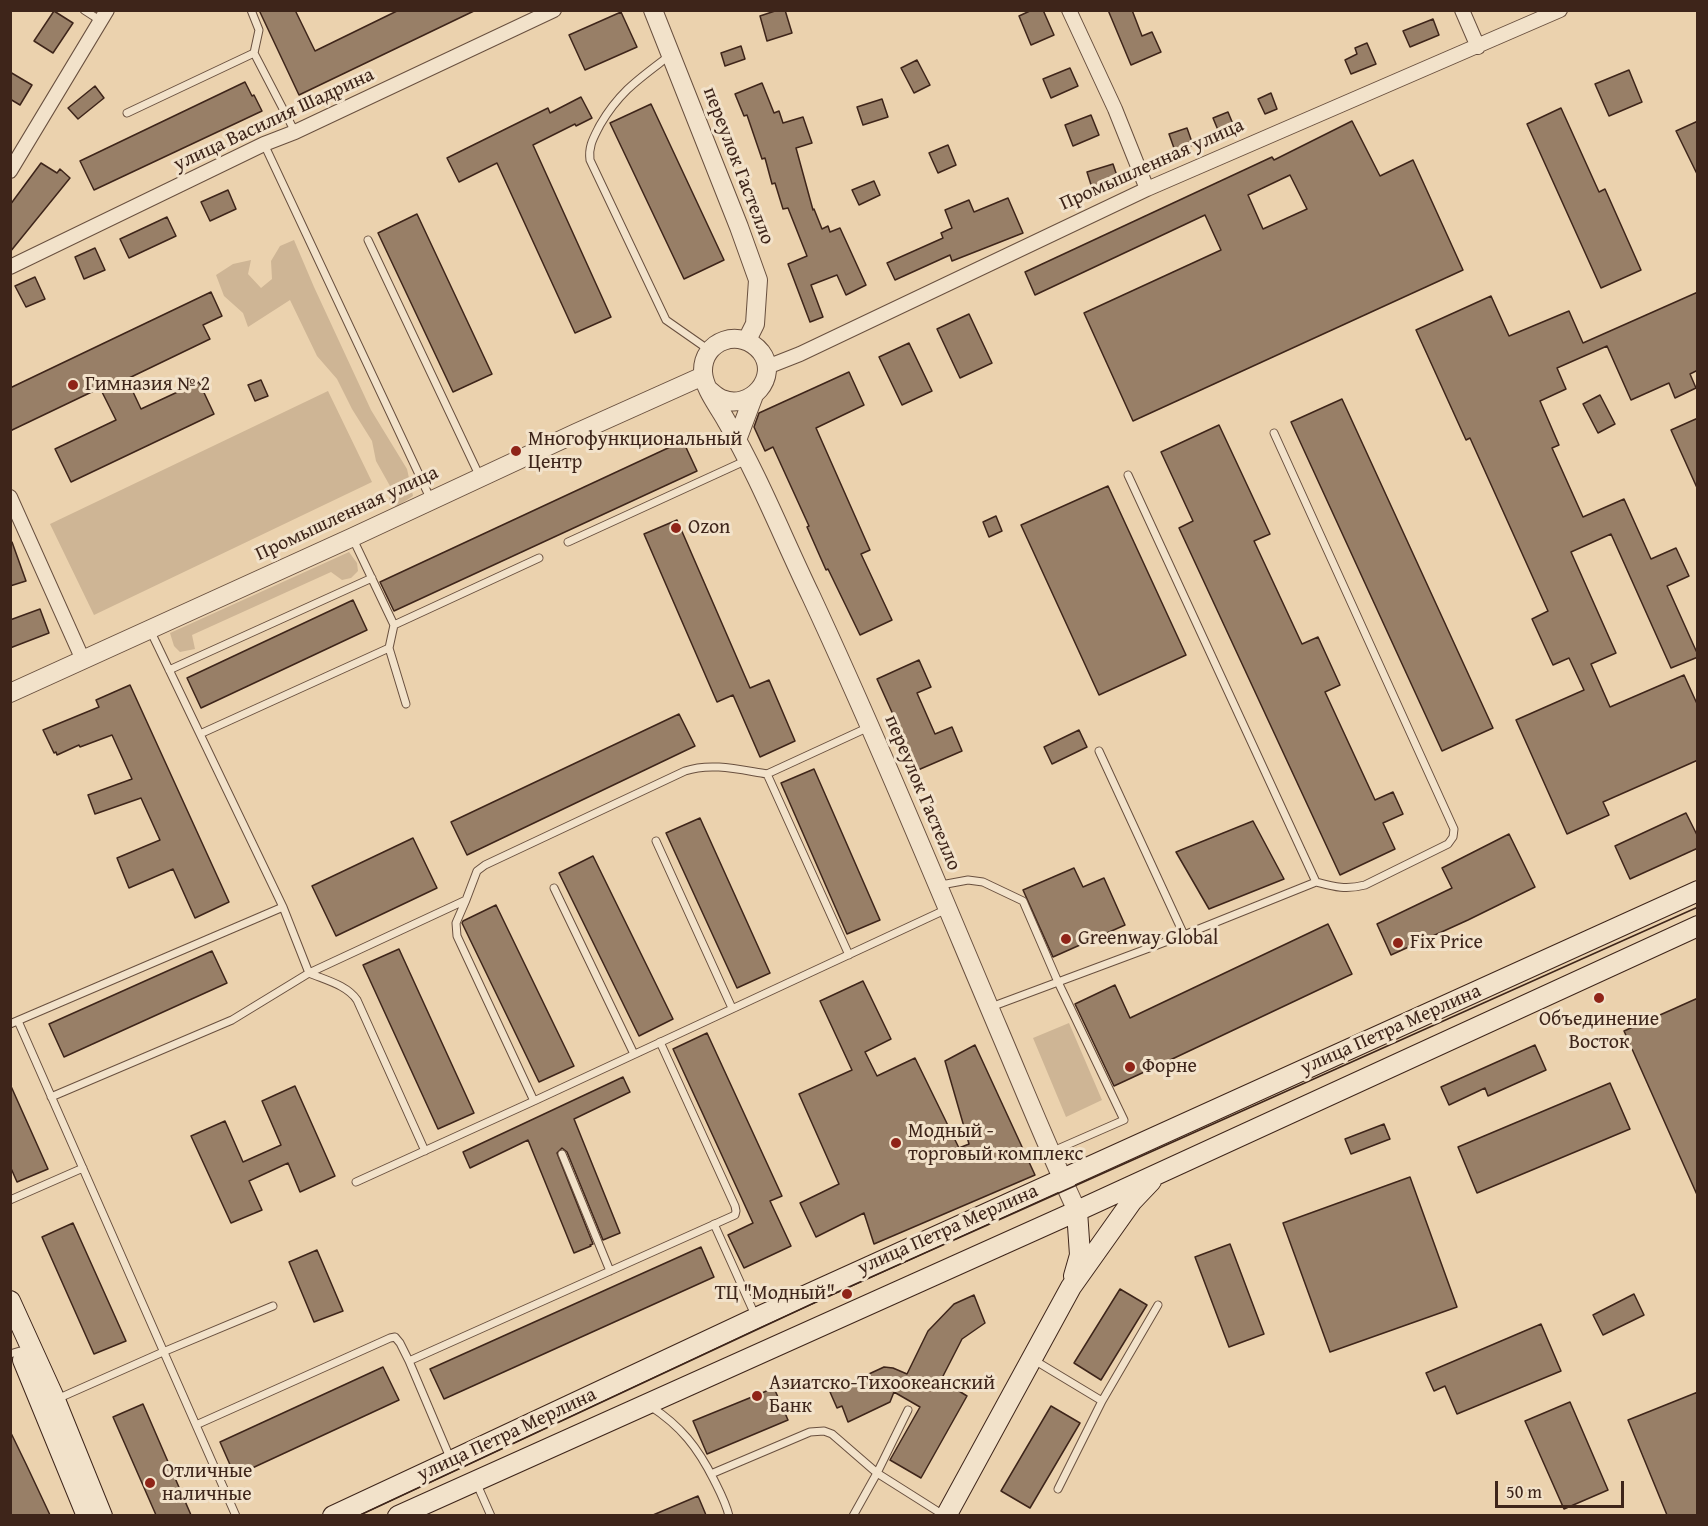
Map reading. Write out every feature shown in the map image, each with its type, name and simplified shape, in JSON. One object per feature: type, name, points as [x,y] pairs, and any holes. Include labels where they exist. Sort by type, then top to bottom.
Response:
[{"type":"main road","name":"улица Петра Мерлина","points":[[333,1515],[1062,1178],[1698,891]]},
{"type":"main road","name":"улица Петра Мерлина","points":[[398,1515],[1077,1211],[1698,926]]},
{"type":"main road","points":[[945,1515],[1071,1287],[1132,1201],[1159,1173]]},
{"type":"main road","points":[[1071,1287],[1080,1255],[1077,1211]]},
{"type":"main road","points":[[10,1301],[55,1400],[102,1515]]},
{"type":"main road","points":[[10,1325],[15,1353],[87,1515]]},
{"type":"street","name":"улица Василия Шадрина","points":[[10,267],[264,144],[295,132],[554,10]]},
{"type":"street","name":"переулок Гастелло","points":[[653,10],[758,280],[754,324],[747,340]]},
{"type":"street","points":[[1069,10],[1115,109],[1147,189]]},
{"type":"street","points":[[1462,10],[1478,46]]},
{"type":"street","name":"Промышленная улица","points":[[764,360],[800,354],[1147,189],[1560,10]]},
{"type":"street","points":[[10,171],[104,16]]},
{"type":"street","points":[[758,280],[763,328],[764,360],[764,384],[754,395],[743,401],[730,402],[718,398],[706,383],[703,363],[709,350],[720,342],[735,338],[747,340],[764,360]]},
{"type":"street","name":"переулок Гастелло","points":[[706,383],[747,460],[846,672],[1077,1211]]},
{"type":"street","name":"Промышленная улица","points":[[10,693],[480,477],[706,383]]},
{"type":"street","points":[[737,440],[754,395]]},
{"type":"street","points":[[10,497],[83,660]]},
{"type":"lane","points":[[84,10],[104,16]]},
{"type":"lane","points":[[251,10],[259,30],[254,52],[295,132]]},
{"type":"lane","points":[[127,113],[254,52]]},
{"type":"lane","points":[[670,55],[626,89],[614,103],[592,140],[589,150],[590,160],[666,320],[709,350]]},
{"type":"lane","points":[[264,144],[431,500]]},
{"type":"lane","points":[[368,240],[480,477]]},
{"type":"lane","points":[[989,1008],[1185,935],[1316,882],[1352,889],[1365,885],[1448,844],[1453,837],[1454,829],[1274,433]]},
{"type":"lane","points":[[568,542],[747,460]]},
{"type":"lane","points":[[1128,475],[1316,882]]},
{"type":"lane","points":[[353,537],[394,625],[389,648],[406,704]]},
{"type":"lane","points":[[394,625],[539,558]]},
{"type":"lane","points":[[169,670],[372,579]]},
{"type":"lane","points":[[150,630],[283,907],[309,973],[346,988],[357,1000],[425,1151]]},
{"type":"lane","points":[[200,734],[389,648]]},
{"type":"lane","points":[[534,1101],[457,936],[456,923],[477,871],[485,865],[698,766],[768,774],[870,726]]},
{"type":"lane","points":[[1100,751],[1185,935]]},
{"type":"lane","points":[[768,774],[849,955]]},
{"type":"lane","points":[[656,841],[732,1008]]},
{"type":"lane","points":[[937,886],[968,880],[983,882],[1023,901],[1058,982],[1124,1120],[1050,1152]]},
{"type":"lane","points":[[554,888],[634,1054]]},
{"type":"lane","points":[[51,1097],[232,1020],[309,973],[466,900]]},
{"type":"lane","points":[[10,1024],[283,907]]},
{"type":"lane","points":[[356,1182],[947,909]]},
{"type":"lane","points":[[18,1021],[236,1515]]},
{"type":"lane","points":[[409,1361],[735,1215],[735,1206],[660,1042]]},
{"type":"lane","points":[[562,1154],[609,1271]]},
{"type":"lane","points":[[10,1200],[83,1168]]},
{"type":"lane","points":[[714,1224],[756,1318]]},
{"type":"lane","points":[[1058,1489],[1102,1401],[1158,1305]]},
{"type":"lane","points":[[55,1400],[273,1306]]},
{"type":"lane","points":[[196,1425],[390,1338],[395,1338],[400,1342],[409,1361],[452,1461]]},
{"type":"lane","points":[[1032,1359],[1102,1401]]},
{"type":"lane","points":[[647,1404],[661,1413],[697,1449],[723,1498],[729,1515]]},
{"type":"lane","points":[[853,1515],[908,1410]]},
{"type":"lane","points":[[711,1474],[817,1431],[832,1434],[877,1473],[945,1515]]},
{"type":"lane","points":[[475,1481],[491,1515]]},
{"type":"shaded area","points":[[294,240],[371,410],[407,469],[413,496],[396,507],[389,503],[390,486],[376,461],[372,441],[337,379],[317,356],[290,300],[248,327],[243,313],[224,296],[216,275],[233,264],[251,260],[248,274],[261,288],[272,279],[271,261],[280,246]]},
{"type":"shaded area","points":[[328,391],[372,482],[94,615],[50,524]]},
{"type":"shaded area","points":[[349,552],[357,563],[358,571],[351,578],[342,580],[331,572],[192,635],[195,649],[180,652],[174,646],[170,633]]},
{"type":"shaded area","points":[[1069,1023],[1102,1100],[1066,1117],[1033,1038]]},
{"type":"building","points":[[259,10],[295,10],[315,51],[399,10],[476,10],[299,95]]},
{"type":"building","points":[[785,10],[792,33],[767,41],[760,16]]},
{"type":"building","points":[[1032,10],[1043,10],[1054,35],[1031,45],[1019,16]]},
{"type":"building","points":[[1108,10],[1132,10],[1142,36],[1152,32],[1161,52],[1131,65]]},
{"type":"building","points":[[54,11],[73,23],[53,53],[34,41]]},
{"type":"building","points":[[621,12],[637,47],[585,70],[569,35]]},
{"type":"building","points":[[1433,19],[1439,35],[1410,47],[1403,31]]},
{"type":"building","points":[[1367,43],[1376,64],[1351,74],[1345,60],[1357,54],[1355,48]]},
{"type":"building","points":[[741,46],[745,59],[725,66],[721,53]]},
{"type":"building","points":[[917,60],[930,85],[914,93],[901,68]]},
{"type":"building","points":[[1070,68],[1078,86],[1051,98],[1043,79]]},
{"type":"building","points":[[1629,70],[1642,102],[1609,116],[1595,84]]},
{"type":"building","points":[[10,72],[32,85],[20,105],[10,99]]},
{"type":"building","points":[[245,82],[262,111],[94,190],[80,161]]},
{"type":"building","points":[[762,83],[774,113],[779,111],[783,123],[803,117],[812,143],[796,148],[813,210],[822,229],[828,226],[830,232],[840,228],[866,285],[846,295],[837,275],[811,285],[823,317],[810,322],[788,264],[807,256],[788,208],[783,209],[775,183],[772,184],[765,158],[762,159],[747,115],[744,116],[735,94]]},
{"type":"building","points":[[95,86],[104,98],[78,119],[68,108]]},
{"type":"building","points":[[1271,93],[1277,109],[1265,114],[1258,99]]},
{"type":"building","points":[[581,97],[592,118],[533,145],[611,317],[575,333],[497,163],[459,182],[447,158],[548,108],[550,113]]},
{"type":"building","points":[[882,99],[888,117],[863,125],[857,107]]},
{"type":"building","points":[[651,104],[724,260],[684,279],[610,123]]},
{"type":"building","points":[[1561,108],[1599,192],[1605,189],[1641,270],[1601,288],[1527,124]]},
{"type":"building","points":[[1228,112],[1235,129],[1220,135],[1213,118]]},
{"type":"building","points":[[1091,115],[1099,135],[1073,146],[1065,125]]},
{"type":"building","points":[[1352,121],[1380,176],[1413,160],[1463,270],[1133,421],[1084,313],[1221,250],[1205,215],[1035,295],[1025,272],[1272,157],[1274,160]],"holes":[[[1290,175],[1307,209],[1263,229],[1248,195]]]},
{"type":"building","points":[[1698,121],[1698,176],[1676,131]]},
{"type":"building","points":[[1187,128],[1193,145],[1175,151],[1169,134]]},
{"type":"building","points":[[948,145],[956,165],[938,173],[929,153]]},
{"type":"building","points":[[41,163],[57,173],[60,169],[70,178],[10,252],[10,205]]},
{"type":"building","points":[[1113,164],[1118,179],[1092,188],[1087,172]]},
{"type":"building","points":[[874,181],[880,195],[859,205],[852,190]]},
{"type":"building","points":[[228,190],[236,209],[210,221],[201,202]]},
{"type":"building","points":[[1008,198],[1023,233],[952,261],[950,255],[895,280],[887,263],[943,238],[941,233],[952,228],[945,210],[969,200],[974,212]]},
{"type":"building","points":[[417,214],[492,374],[453,392],[378,233]]},
{"type":"building","points":[[167,217],[176,236],[129,258],[120,239]]},
{"type":"building","points":[[95,248],[105,270],[84,279],[75,257]]},
{"type":"building","points":[[35,277],[45,299],[26,307],[15,286]]},
{"type":"building","name":"Гимназия № 2","points":[[211,292],[222,316],[203,325],[210,339],[127,379],[141,409],[199,382],[214,414],[71,482],[55,449],[116,420],[100,388],[10,431],[10,388]]},
{"type":"building","points":[[1698,292],[1698,370],[1690,374],[1696,388],[1675,398],[1669,383],[1631,400],[1607,346],[1557,368],[1566,389],[1540,401],[1559,445],[1552,448],[1583,517],[1624,499],[1651,559],[1676,548],[1689,576],[1667,586],[1698,655],[1698,657],[1671,668],[1611,534],[1571,552],[1616,653],[1591,664],[1610,707],[1684,675],[1698,706],[1698,760],[1603,802],[1609,815],[1567,834],[1516,720],[1584,690],[1569,658],[1553,665],[1532,619],[1548,611],[1470,438],[1466,440],[1416,330],[1491,296],[1509,336],[1569,311],[1583,343]]},
{"type":"building","points":[[969,314],[992,363],[960,378],[937,329]]},
{"type":"building","points":[[909,343],[932,391],[902,405],[879,357]]},
{"type":"building","points":[[849,372],[864,405],[816,428],[870,550],[861,554],[892,620],[860,635],[828,569],[826,570],[773,447],[765,451],[754,427],[759,413]]},
{"type":"building","points":[[261,380],[268,396],[255,401],[248,385]]},
{"type":"building","points":[[1600,395],[1615,424],[1598,433],[1583,404]]},
{"type":"building","points":[[1342,399],[1493,728],[1442,751],[1291,422]]},
{"type":"building","points":[[1698,418],[1698,490],[1671,430]]},
{"type":"building","points":[[1219,425],[1270,534],[1254,541],[1302,644],[1318,637],[1340,685],[1325,692],[1375,800],[1393,792],[1403,814],[1383,823],[1395,849],[1340,875],[1179,528],[1193,521],[1161,452]]},
{"type":"building","points":[[683,441],[697,471],[394,611],[380,582]]},
{"type":"building","points":[[1108,486],[1186,655],[1099,695],[1021,525]]},
{"type":"building","points":[[996,516],[1002,531],[989,537],[983,522]]},
{"type":"building","points":[[677,520],[750,688],[769,680],[795,741],[760,757],[733,695],[717,702],[644,534]]},
{"type":"building","points":[[10,542],[12,542],[26,581],[10,586]]},
{"type":"building","points":[[353,600],[367,630],[201,708],[187,678]]},
{"type":"building","points":[[40,609],[49,633],[10,648],[10,620]]},
{"type":"building","points":[[919,660],[931,687],[917,693],[935,734],[952,727],[962,751],[918,770],[877,679]]},
{"type":"building","points":[[130,685],[229,902],[195,918],[173,869],[129,888],[117,858],[160,840],[141,798],[95,814],[88,795],[132,779],[112,735],[80,747],[79,745],[57,755],[43,730],[99,707],[96,700]]},
{"type":"building","points":[[679,714],[695,746],[467,855],[451,822]]},
{"type":"building","points":[[1079,730],[1087,747],[1052,764],[1044,747]]},
{"type":"building","points":[[814,769],[880,920],[847,934],[781,783]]},
{"type":"building","points":[[1686,813],[1698,837],[1698,848],[1630,879],[1615,846]]},
{"type":"building","points":[[700,818],[770,973],[737,988],[666,833]]},
{"type":"building","points":[[1253,821],[1284,879],[1209,909],[1176,852]]},
{"type":"building","points":[[1509,834],[1535,887],[1391,955],[1377,924],[1452,888],[1442,868]]},
{"type":"building","points":[[413,838],[437,888],[336,936],[312,886]]},
{"type":"building","points":[[593,856],[673,1019],[639,1036],[559,873]]},
{"type":"building","points":[[1074,868],[1083,887],[1104,878],[1125,925],[1053,957],[1023,890]]},
{"type":"building","points":[[496,905],[574,1066],[539,1082],[462,923]]},
{"type":"building","points":[[1328,924],[1352,974],[1114,1086],[1075,1004],[1115,985],[1130,1018]]},
{"type":"building","points":[[399,949],[474,1113],[438,1129],[363,965]]},
{"type":"building","points":[[212,951],[227,983],[64,1057],[49,1024]]},
{"type":"building","points":[[863,981],[891,1039],[865,1052],[877,1076],[915,1058],[959,1148],[969,1144],[945,1061],[975,1045],[1035,1175],[874,1244],[864,1213],[816,1237],[800,1203],[839,1184],[799,1094],[852,1070],[820,1001]]},
{"type":"building","points":[[1698,998],[1698,1197],[1624,1031]]},
{"type":"building","points":[[707,1033],[782,1196],[770,1201],[791,1246],[744,1268],[728,1235],[753,1223],[673,1049]]},
{"type":"building","points":[[1535,1045],[1546,1070],[1488,1096],[1485,1088],[1449,1105],[1441,1087]]},
{"type":"building","points":[[623,1077],[630,1092],[574,1119],[620,1233],[603,1240],[567,1152],[562,1148],[557,1153],[593,1244],[574,1253],[528,1140],[470,1168],[463,1152]]},
{"type":"building","points":[[1610,1083],[1630,1129],[1477,1193],[1458,1147]]},
{"type":"building","points":[[10,1084],[48,1169],[17,1182],[10,1166]]},
{"type":"building","points":[[295,1086],[335,1176],[300,1192],[288,1163],[249,1181],[262,1210],[231,1223],[191,1136],[225,1121],[243,1162],[281,1145],[262,1101]]},
{"type":"building","points":[[1384,1124],[1390,1139],[1351,1154],[1345,1139]]},
{"type":"building","points":[[1410,1177],[1457,1307],[1330,1352],[1283,1223]]},
{"type":"building","points":[[73,1223],[126,1341],[94,1354],[42,1237]]},
{"type":"building","points":[[1230,1244],[1264,1334],[1229,1347],[1195,1257]]},
{"type":"building","points":[[701,1247],[714,1277],[444,1399],[430,1369]]},
{"type":"building","points":[[317,1250],[343,1311],[314,1322],[289,1262]]},
{"type":"building","points":[[1120,1289],[1147,1305],[1101,1380],[1074,1363]]},
{"type":"building","points":[[1634,1294],[1644,1315],[1603,1335],[1593,1315]]},
{"type":"building","points":[[974,1295],[985,1323],[962,1339],[941,1380],[967,1396],[921,1478],[890,1460],[920,1407],[894,1392],[890,1402],[848,1422],[842,1406],[837,1408],[830,1392],[884,1367],[907,1374],[928,1331],[954,1304]]},
{"type":"building","points":[[1541,1324],[1561,1371],[1457,1414],[1445,1386],[1434,1391],[1426,1373]]},
{"type":"building","points":[[383,1367],[399,1400],[235,1476],[220,1442]]},
{"type":"building","points":[[774,1388],[788,1420],[707,1454],[693,1421]]},
{"type":"building","points":[[1698,1392],[1698,1515],[1667,1515],[1628,1420]]},
{"type":"building","points":[[1570,1402],[1608,1490],[1564,1509],[1525,1421]]},
{"type":"building","points":[[143,1404],[191,1515],[156,1515],[113,1417]]},
{"type":"building","points":[[1051,1406],[1080,1423],[1030,1508],[1001,1491]]},
{"type":"building","points":[[10,1431],[26,1464],[50,1515],[10,1515]]},
{"type":"building","points":[[698,1496],[706,1515],[653,1515]]},
{"type":"tram line","points":[[358,1516],[831,1295],[1698,907]]},
{"type":"place","name":"Гимназия № 2","points":[[73,385]]},
{"type":"place","name":"Многофункциональный Центр","points":[[516,451]]},
{"type":"place","name":"Ozon","points":[[676,528]]},
{"type":"place","name":"Greenway Global","points":[[1066,939]]},
{"type":"place","name":"Fix Price","points":[[1398,943]]},
{"type":"place","name":"Объединение Восток","points":[[1599,998]]},
{"type":"place","name":"Форне","points":[[1130,1067]]},
{"type":"place","name":"Модный - торговый комплекс","points":[[896,1143]]},
{"type":"place","name":"ТЦ \"Модный\"","points":[[847,1294]]},
{"type":"place","name":"Азиатско-Тихоокеанский Банк","points":[[757,1396]]},
{"type":"place","name":"Отличные наличные","points":[[150,1483]]}]
